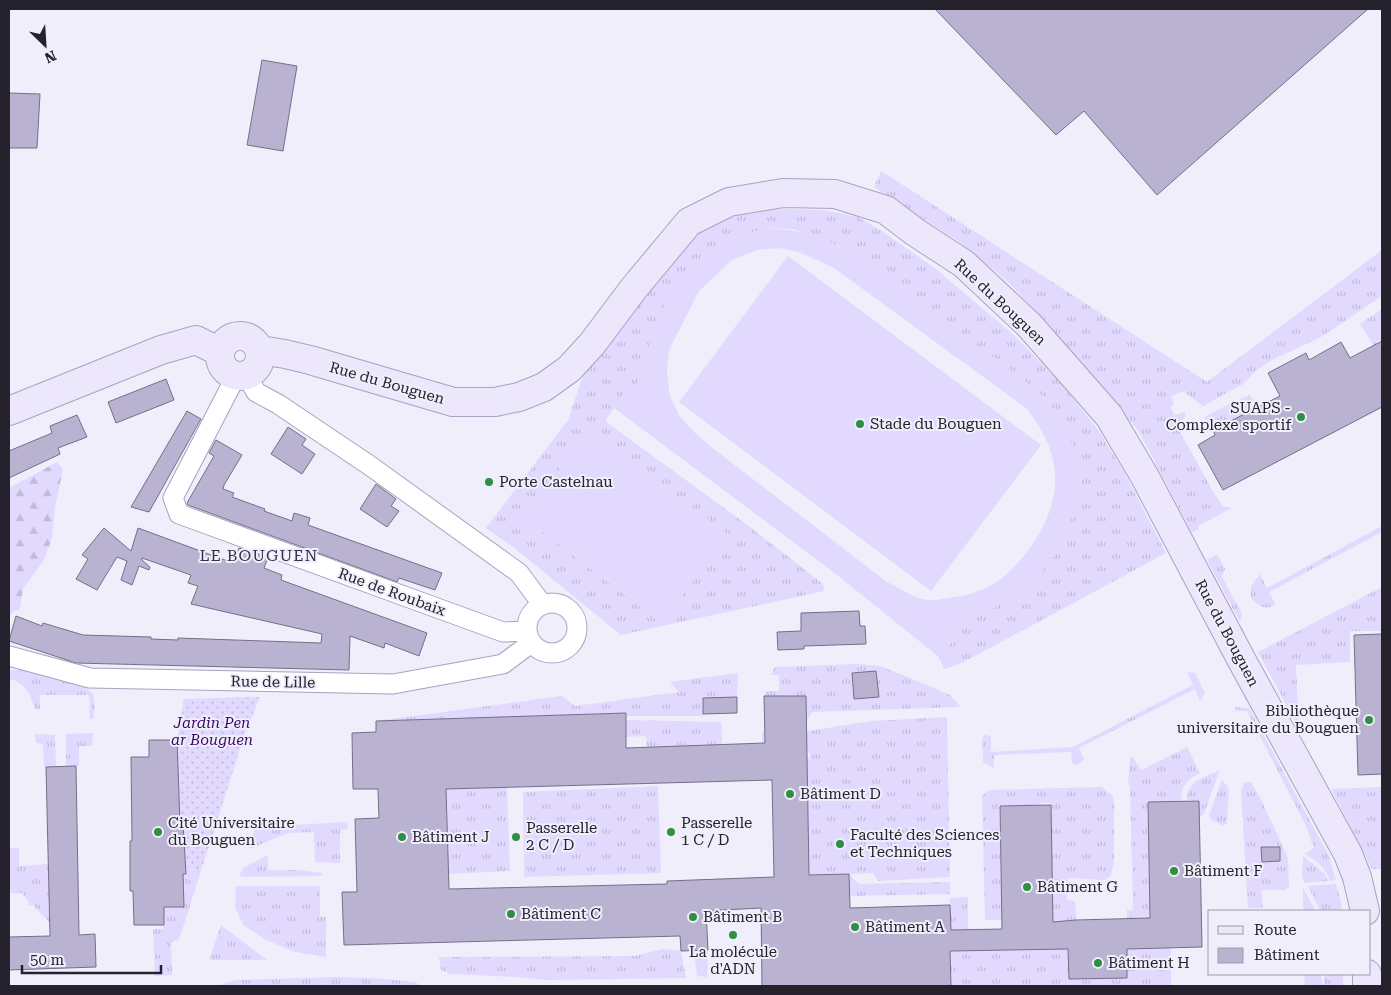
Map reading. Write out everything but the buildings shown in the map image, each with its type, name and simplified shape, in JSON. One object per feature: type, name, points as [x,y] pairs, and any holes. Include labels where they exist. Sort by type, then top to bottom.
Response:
[{"type":"street","name":"Rue du Bouguen","points":[[260,350],[310,360],[453,402],[495,402],[519,397],[544,387],[569,368],[592,344],[634,288],[689,222],[729,202],[783,193],[834,194],[886,210],[915,232],[964,264],[1015,311],[1109,416],[1145,477],[1250,676],[1348,854],[1357,877],[1365,910]]},
{"type":"street","points":[[241,376],[256,369],[260,360],[260,350],[252,340],[238,336],[223,345],[220,352],[221,365],[228,373],[241,376],[256,392],[278,404],[370,466],[519,573],[542,604]]},
{"type":"street","points":[[9,411],[161,350],[196,340],[220,352]]},
{"type":"street","name":"Rue de Roubaix","points":[[241,376],[173,498],[179,514],[503,632],[529,637]]},
{"type":"street","points":[[552,602],[561,604],[572,612],[576,620],[576,636],[572,644],[559,652],[546,652],[537,649],[529,637],[528,620],[532,612],[542,604],[552,602]]},
{"type":"street","name":"Rue de Lille","points":[[9,656],[90,678],[393,684],[503,664],[529,637]]},
{"type":"green space","points":[[881,171],[1207,382],[1382,250],[1382,296],[1321,337],[1272,360],[1256,371],[1243,384],[1203,406],[1183,391],[1171,397],[1174,403],[1171,407],[1174,415],[1185,412],[1186,416],[1179,424],[1179,430],[1215,495],[1223,506],[1232,508],[1198,526],[1199,529],[1192,533],[1138,430],[1046,322],[1006,280],[959,242],[874,187]]},
{"type":"green space","points":[[825,210],[858,217],[882,231],[936,269],[1014,335],[1058,380],[1099,431],[1124,472],[1166,553],[964,662],[944,669],[939,657],[958,635],[954,632],[969,618],[985,613],[1022,591],[1040,574],[1054,556],[1065,536],[1047,400],[1019,376],[841,247],[793,229],[766,228],[734,238],[653,328],[647,369],[634,388],[630,385],[605,421],[750,527],[823,584],[824,591],[621,635],[513,547],[486,528],[568,420],[583,375],[685,245],[707,226],[740,211]]},
{"type":"green space","points":[[766,228],[815,236],[847,251],[1019,376],[1047,400],[1060,417],[1071,441],[1078,468],[1076,506],[1065,536],[1054,556],[1040,574],[1022,591],[984,614],[969,618],[955,631],[958,635],[939,657],[837,575],[614,408],[629,385],[634,387],[647,369],[653,328],[674,287],[700,260],[734,238]],"holes":[[[779,248],[799,252],[834,268],[1026,408],[1039,426],[1052,455],[1055,477],[1053,501],[1043,527],[1027,552],[1018,563],[993,585],[968,594],[941,599],[925,600],[909,594],[887,582],[710,446],[679,415],[669,390],[667,370],[669,350],[699,291],[732,260],[757,250]]]},
{"type":"green space","name":"Stade du Bouguen","points":[[788,256],[1041,445],[931,591],[679,402]]},
{"type":"green space","points":[[1382,309],[1382,339],[1376,342],[1377,344],[1374,346],[1360,324]]},
{"type":"green space","points":[[1250,395],[1258,407],[1214,430],[1211,429],[1204,417]]},
{"type":"green space","points":[[590,429],[729,535],[661,623],[523,517]]},
{"type":"green space","points":[[57,462],[63,469],[55,508],[52,538],[44,560],[23,589],[20,609],[11,613],[9,620],[9,488]]},
{"type":"green space","points":[[1382,526],[1382,532],[1269,592],[1276,605],[1262,607],[1251,598],[1251,586],[1260,574],[1267,588]]},
{"type":"green space","points":[[1217,554],[1225,569],[1222,577],[1242,614],[1240,622],[1207,560]]},
{"type":"green space","points":[[1382,587],[1381,631],[1350,631],[1350,662],[1296,665],[1299,729],[1258,652]]},
{"type":"green space","points":[[858,664],[880,666],[937,689],[950,695],[961,707],[812,712],[806,723],[806,696],[764,696],[766,691],[779,691],[779,675],[771,675],[775,667]]},
{"type":"green space","points":[[9,670],[23,670],[85,687],[93,694],[95,707],[93,719],[90,719],[89,695],[40,695],[40,709],[35,709],[31,698],[23,686],[9,679]]},
{"type":"green space","points":[[1187,672],[1195,673],[1205,693],[1200,701],[1195,689],[1079,748],[1084,760],[1077,765],[1072,763],[1071,752],[994,755],[994,768],[983,762],[982,740],[984,735],[991,736],[991,752],[1073,747],[1193,685]]},
{"type":"green space","points":[[738,673],[737,697],[703,698],[703,716],[626,716],[625,713],[376,721],[562,696],[575,706],[679,692],[670,682]]},
{"type":"green space","name":"Jardin Pen ar Bouguen","points":[[260,697],[245,734],[201,871],[186,867],[185,857],[182,856],[183,823],[180,823],[177,740],[184,699]]},
{"type":"green space","points":[[1235,707],[1249,708],[1329,856],[1336,880],[1330,881],[1320,864],[1304,854],[1314,848],[1305,824],[1247,711],[1235,711]]},
{"type":"green space","points":[[947,717],[950,877],[878,881],[873,873],[809,876],[807,758],[810,758],[810,753],[807,752],[807,742],[762,743],[762,732],[808,731],[871,721]]},
{"type":"green space","points":[[626,720],[721,722],[722,745],[647,748],[646,736],[626,737]]},
{"type":"green space","points":[[93,733],[92,746],[79,746],[79,766],[66,767],[66,734]]},
{"type":"green space","points":[[35,734],[55,735],[56,767],[44,767],[43,744],[36,743]]},
{"type":"green space","points":[[1187,747],[1200,773],[1183,787],[1181,802],[1146,801],[1148,803],[1150,920],[1127,937],[1127,910],[1133,910],[1130,785],[1128,784],[1130,758],[1133,757],[1141,770]]},
{"type":"green space","points":[[1218,771],[1204,814],[1198,819],[1199,800],[1187,800],[1190,788],[1196,781]]},
{"type":"green space","points":[[1222,779],[1229,789],[1227,824],[1221,826],[1211,820],[1209,815]]},
{"type":"green space","points":[[1245,782],[1251,782],[1260,797],[1288,858],[1289,886],[1285,890],[1261,890],[1263,908],[1248,908],[1241,790]]},
{"type":"green space","points":[[658,786],[661,873],[524,877],[523,792]]},
{"type":"green space","points":[[507,787],[510,871],[448,874],[447,816],[397,817],[396,790]]},
{"type":"green space","points":[[1102,787],[1113,796],[1114,803],[1114,862],[1111,876],[1105,880],[1068,878],[1067,900],[1075,901],[1076,920],[1068,921],[1068,938],[1053,922],[1051,803],[1040,803],[1040,805],[999,805],[1002,920],[985,920],[982,796],[989,790]]},
{"type":"green space","points":[[1382,787],[1382,869],[1372,869],[1331,789]]},
{"type":"green space","points":[[347,822],[348,829],[340,830],[340,863],[315,862],[314,832],[288,833],[249,849],[255,827]]},
{"type":"green space","points":[[9,848],[19,848],[19,866],[48,864],[50,923],[33,905],[29,905],[28,900],[22,893],[9,893]]},
{"type":"green space","points":[[268,855],[268,870],[301,870],[322,873],[322,876],[239,876],[243,868]]},
{"type":"green space","points":[[1303,856],[1324,873],[1328,881],[1304,883],[1302,875]]},
{"type":"green space","points":[[186,867],[201,871],[179,940],[171,942],[172,975],[155,976],[153,929],[163,929],[164,907],[184,907],[183,874],[186,874]]},
{"type":"green space","points":[[850,875],[859,884],[950,882],[950,894],[849,896]]},
{"type":"green space","points":[[1336,884],[1342,910],[1320,910],[1308,886]]},
{"type":"green space","points":[[236,886],[320,886],[320,917],[326,917],[326,957],[295,952],[266,940],[243,925],[235,907]]},
{"type":"green space","points":[[1303,888],[1315,910],[1303,910]]},
{"type":"green space","points":[[968,897],[968,930],[949,930],[950,898]]},
{"type":"green space","points":[[221,925],[267,960],[209,960]]},
{"type":"green space","points":[[1171,947],[1171,985],[1169,986],[951,986],[950,951],[1068,949],[1069,979],[1127,978],[1127,949]]},
{"type":"green space","points":[[663,949],[681,951],[686,978],[549,980],[450,974],[441,970],[439,957],[634,956]]},
{"type":"green space","points":[[708,951],[707,977],[697,976],[694,952]]},
{"type":"green space","points":[[1304,975],[1321,975],[1322,986],[1305,986]]},
{"type":"green space","points":[[1324,975],[1343,975],[1343,986],[1324,986]]},
{"type":"green space","points":[[336,977],[416,982],[420,986],[218,986],[235,980]]},
{"type":"place","name":"SUAPS - Complexe sportif","points":[[1301,417]]},
{"type":"place","name":"Stade du Bouguen","points":[[860,424]]},
{"type":"place","name":"Porte Castelnau","points":[[489,482]]},
{"type":"place","name":"Bibliothèque universitaire du Bouguen","points":[[1369,720]]},
{"type":"place","name":"Bâtiment D","points":[[790,794]]},
{"type":"place","name":"Cité Universitaire du Bouguen","points":[[158,832]]},
{"type":"place","name":"Passerelle 1 C / D","points":[[671,832]]},
{"type":"place","name":"Bâtiment J","points":[[402,837]]},
{"type":"place","name":"Passerelle 2 C / D","points":[[516,837]]},
{"type":"place","name":"Faculté des Sciences et Techniques","points":[[840,844]]},
{"type":"place","name":"Bâtiment F","points":[[1174,871]]},
{"type":"place","name":"Bâtiment G","points":[[1027,887]]},
{"type":"place","name":"Bâtiment C","points":[[511,914]]},
{"type":"place","name":"Bâtiment B","points":[[693,917]]},
{"type":"place","name":"Bâtiment A","points":[[855,927]]},
{"type":"place","name":"La molécule d'ADN","points":[[733,935]]},
{"type":"place","name":"Bâtiment H","points":[[1098,963]]},
{"type":"district","name":"LE BOUGUEN","points":[[259,555]]}]
